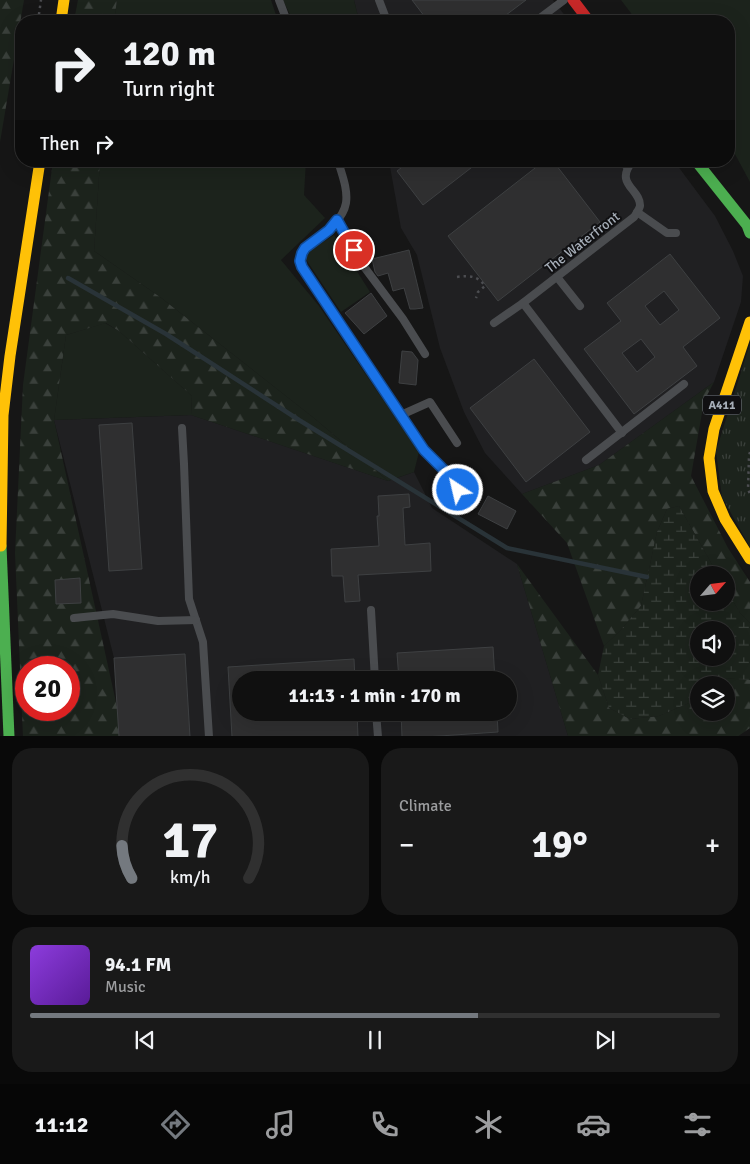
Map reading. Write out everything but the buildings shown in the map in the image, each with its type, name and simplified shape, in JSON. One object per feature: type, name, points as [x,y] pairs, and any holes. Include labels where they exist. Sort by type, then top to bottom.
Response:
[{"type":"main road","points":[[62,15],[64,0]]},
{"type":"main road","points":[[573,0],[584,15]]},
{"type":"main road","points":[[9,736],[1,543],[3,415],[10,356],[39,167]]},
{"type":"main road","points":[[701,167],[747,225],[750,233]]},
{"type":"main road","name":"A411","points":[[750,322],[714,429],[709,458],[713,491],[725,519],[750,559]]},
{"type":"lane","points":[[279,0],[285,15]]},
{"type":"lane","points":[[379,0],[385,15]]},
{"type":"lane","points":[[544,15],[564,0]]},
{"type":"lane","points":[[339,167],[346,195],[345,206],[329,230],[305,248],[300,261],[302,267],[424,450],[443,469],[458,490]]},
{"type":"lane","name":"The Waterfront","points":[[494,323],[523,303],[634,217],[640,205],[630,188],[626,176],[629,167]]},
{"type":"lane","points":[[637,212],[667,233],[676,233]]},
{"type":"lane","points":[[337,220],[362,264],[403,318],[425,354]]},
{"type":"lane","points":[[557,277],[580,306]]},
{"type":"lane","points":[[523,303],[622,433]]},
{"type":"lane","points":[[586,460],[684,384]]},
{"type":"lane","points":[[401,415],[430,402],[458,443]]},
{"type":"lane","points":[[182,428],[189,599],[203,642],[209,736]]},
{"type":"lane","points":[[371,610],[374,671]]},
{"type":"lane","points":[[74,618],[113,614],[158,621],[196,620]]},
{"type":"lane","points":[[377,721],[378,736]]},
{"type":"path","points":[[39,15],[41,0]]},
{"type":"path","points":[[457,277],[468,275],[481,281],[485,286],[478,292],[476,298]]},
{"type":"path","points":[[750,452],[748,456],[748,489],[750,494]]},
{"type":"shaded area","points":[[354,0],[553,0],[564,15],[358,15]]},
{"type":"shaded area","points":[[390,167],[678,167],[715,216],[733,251],[743,276],[741,302],[714,382],[599,465],[522,494],[485,453],[464,412],[440,348],[417,255],[401,228]]},
{"type":"shaded area","points":[[191,415],[388,481],[414,472],[432,508],[517,564],[568,736],[119,736],[114,658],[54,420]]},
{"type":"green space","points":[[0,0],[24,0],[21,15],[15,15],[15,53],[0,142]]},
{"type":"green space","points":[[78,0],[117,0],[115,15],[75,15]]},
{"type":"green space","points":[[117,0],[271,0],[276,15],[115,15]]},
{"type":"green space","points":[[283,0],[354,0],[358,15],[290,15]]},
{"type":"green space","points":[[621,0],[750,0],[750,182],[735,154],[735,15],[632,15]]},
{"type":"green space","points":[[52,167],[100,167],[94,251],[160,297],[315,419],[388,481],[191,415],[192,396],[119,331],[106,323],[66,335],[54,420],[117,707],[119,736],[23,736],[22,721],[80,721],[80,656],[19,656],[15,553],[23,385]]},
{"type":"green space","points":[[100,167],[306,167],[304,195],[325,218],[281,260],[319,306],[419,452],[414,472],[388,481],[315,419],[160,297],[94,251]]},
{"type":"green space","points":[[334,235],[370,292],[341,312],[305,258],[309,251]]},
{"type":"green space","points":[[105,323],[119,331],[192,396],[191,415],[54,420],[66,335]]},
{"type":"green space","points":[[750,344],[750,547],[722,497],[716,451]]},
{"type":"green space","points":[[714,382],[704,401],[691,476],[728,548],[750,582],[750,623],[735,604],[735,566],[713,566],[679,506],[667,509],[657,532],[641,606],[619,632],[604,646],[567,543],[522,494],[599,465]]},
{"type":"green space","points":[[679,506],[713,566],[690,566],[690,611],[735,611],[735,604],[750,623],[750,680],[735,679],[735,676],[690,676],[690,702],[659,716],[630,719],[609,708],[598,675],[604,646],[619,632],[641,606],[657,532],[667,509]]},
{"type":"green space","points":[[517,564],[598,675],[609,708],[630,719],[659,716],[690,702],[690,721],[735,721],[735,679],[750,680],[750,728],[738,736],[568,736]]},
{"type":"waterway","points":[[68,278],[166,334],[299,420],[507,548],[647,577]]},
{"type":"traffic: fast","points":[[701,167],[747,225],[750,233]]},
{"type":"traffic: fast","points":[[1,546],[9,736]]},
{"type":"traffic: slow","points":[[62,15],[64,0]]},
{"type":"traffic: slow","points":[[1,546],[3,415],[10,356],[39,167]]},
{"type":"traffic: slow","points":[[750,322],[714,429],[709,458],[713,491],[725,519],[750,559]]},
{"type":"traffic: jam","points":[[573,0],[584,15]]},
{"type":"route","points":[[354,250],[337,220],[329,230],[305,248],[300,261],[324,301],[424,450],[443,469],[458,490]]}]
